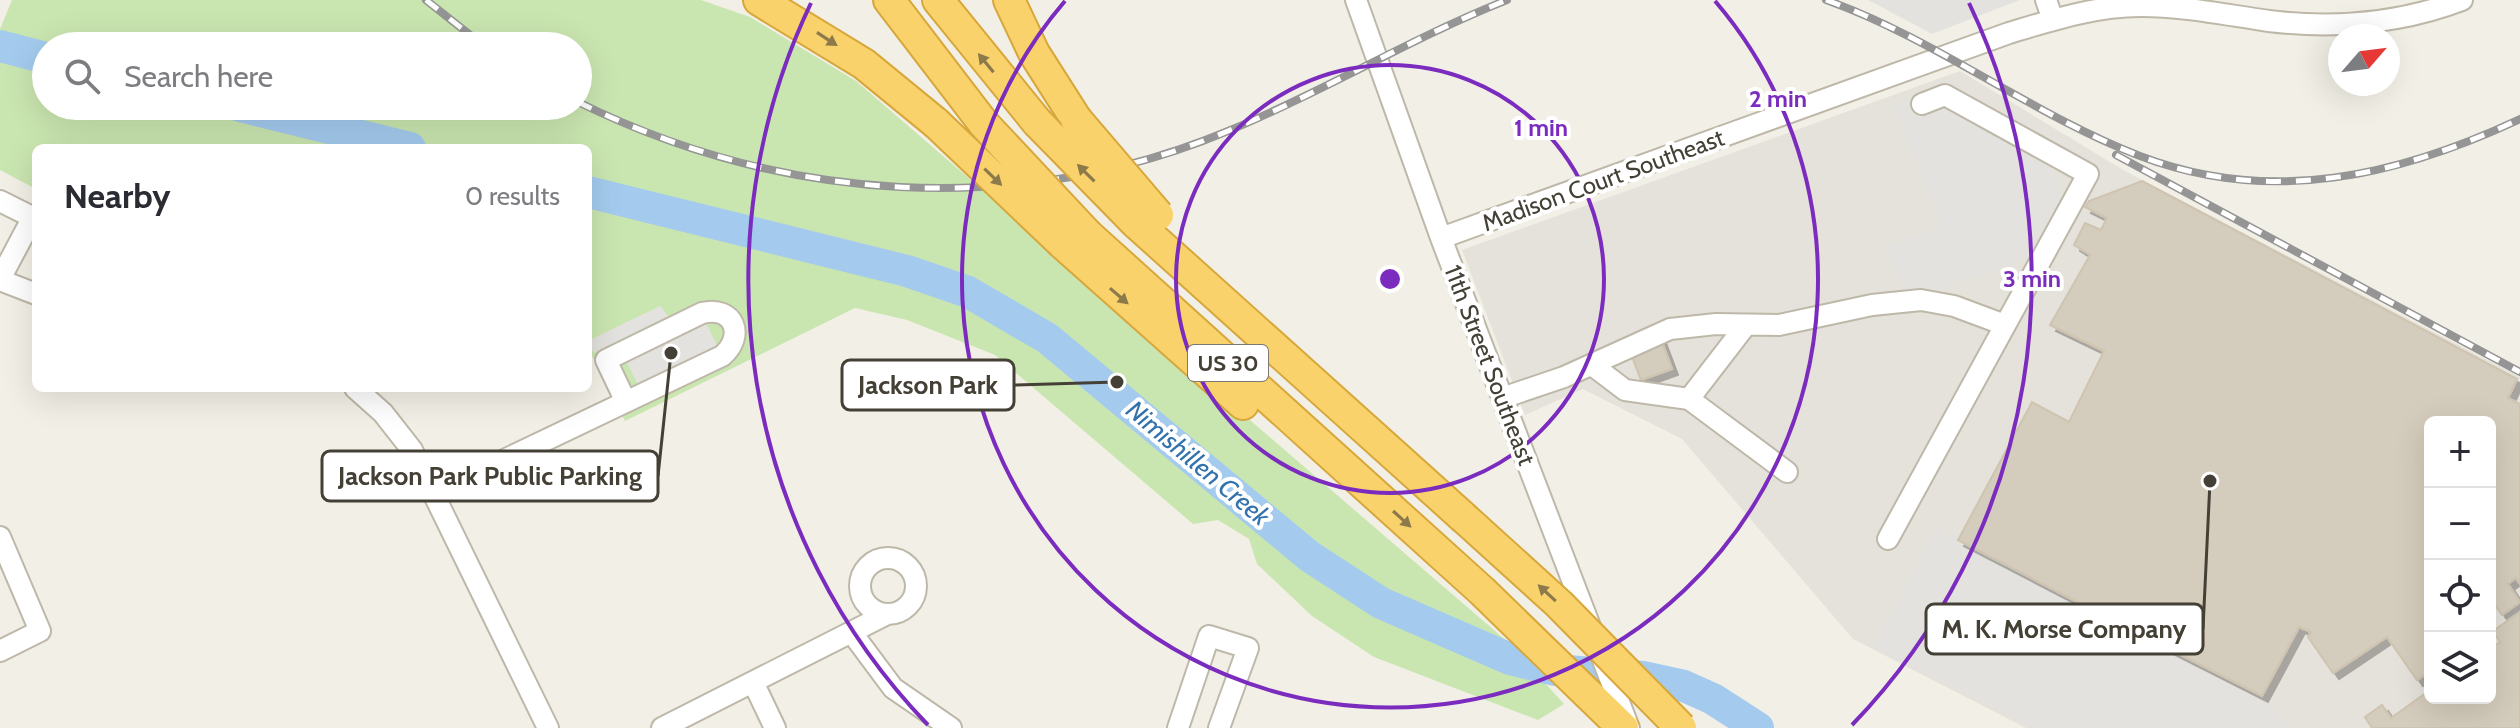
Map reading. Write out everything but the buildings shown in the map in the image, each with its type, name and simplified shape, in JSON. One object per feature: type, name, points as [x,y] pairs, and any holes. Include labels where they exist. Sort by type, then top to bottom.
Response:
[{"type":"highway","points":[[759,0],[853,56],[1075,239]]},
{"type":"highway","name":"US 30","points":[[889,0],[1075,239],[1435,548],[1623,728]]},
{"type":"highway","name":"US 30","points":[[938,0],[1037,122],[1147,219],[1404,464],[1559,604],[1681,728]]},
{"type":"highway","points":[[1009,0],[1034,53],[1076,119],[1147,219]]},
{"type":"street","name":"11th Street Southeast","points":[[1356,0],[1441,238],[1629,728]]},
{"type":"street","name":"Madison Court Southeast","points":[[1441,238],[2050,10],[2164,6],[2270,21],[2337,25],[2391,21],[2455,1]]},
{"type":"street","points":[[1888,539],[2088,174],[1945,95],[1922,104]]},
{"type":"street","points":[[0,201],[32,217]]},
{"type":"street","points":[[32,220],[7,249],[0,279],[32,292]]},
{"type":"street","points":[[1502,398],[1592,365],[1624,347],[1670,329],[1779,325],[1872,305],[1921,300],[1954,306],[2005,325]]},
{"type":"street","points":[[435,493],[626,402],[722,356],[733,347],[736,337],[733,323],[725,314],[713,311],[702,313],[606,360],[626,402]]},
{"type":"street","points":[[1689,399],[1746,325]]},
{"type":"street","points":[[1592,365],[1625,390],[1689,399],[1787,472]]},
{"type":"street","points":[[359,392],[397,429],[435,493],[548,728]]},
{"type":"street","points":[[0,537],[40,631],[0,651]]},
{"type":"street","points":[[662,728],[887,614]]},
{"type":"street","points":[[852,633],[893,688],[951,728]]},
{"type":"street","points":[[1178,728],[1209,636],[1248,648],[1219,728]]},
{"type":"street","points":[[754,684],[775,728]]},
{"type":"shaded area","points":[[1868,0],[2020,0],[1932,34]]},
{"type":"shaded area","points":[[1960,71],[2125,171],[2520,377],[2520,728],[2026,728],[1853,639],[1682,439],[1583,389],[1525,415],[1462,250]]},
{"type":"shaded area","points":[[1948,84],[2039,136],[2070,216],[2024,259],[1909,300],[1885,246],[1942,227],[1893,104]]},
{"type":"shaded area","points":[[660,306],[668,316],[594,353],[592,339]]},
{"type":"shaded area","points":[[705,321],[717,346],[638,385],[626,360]]},
{"type":"shaded area","points":[[1937,529],[2086,610],[2078,628],[2112,648],[2122,629],[2266,702],[2288,728],[2033,728],[1873,647]]},
{"type":"green space","points":[[12,0],[701,0],[750,17],[856,81],[1509,643],[1564,704],[1538,720],[1374,657],[1312,616],[1257,564],[1249,539],[1218,520],[1193,524],[995,355],[907,320],[855,308],[625,421],[592,356],[592,144],[32,144],[32,187],[0,170],[0,29]]},
{"type":"waterway","name":"Nimishillen Creek","points":[[0,46],[32,54]]},
{"type":"waterway","name":"Nimishillen Creek","points":[[297,120],[394,144]]},
{"type":"waterway","name":"Nimishillen Creek","points":[[592,193],[907,271],[968,292],[1047,338],[1309,556],[1381,603],[1510,659],[1555,670],[1643,677],[1684,686],[1713,699],[1758,728]]},
{"type":"railway","points":[[426,0],[466,32]]},
{"type":"railway","points":[[592,108],[656,136],[736,161],[817,178],[900,187],[983,187],[1066,178],[1148,159],[1228,131],[1507,0]]},
{"type":"railway","points":[[1826,0],[1906,35],[2100,139],[2140,156],[2189,171],[2237,179],[2286,181],[2333,178],[2428,156],[2520,119]]},
{"type":"railway","points":[[2116,155],[2520,372]]},
{"type":"place","name":"Jackson Park Public Parking","points":[[671,353]]},
{"type":"place","name":"Jackson Park","points":[[1117,382]]},
{"type":"place","name":"M. K. Morse Company","points":[[2210,481]]}]
